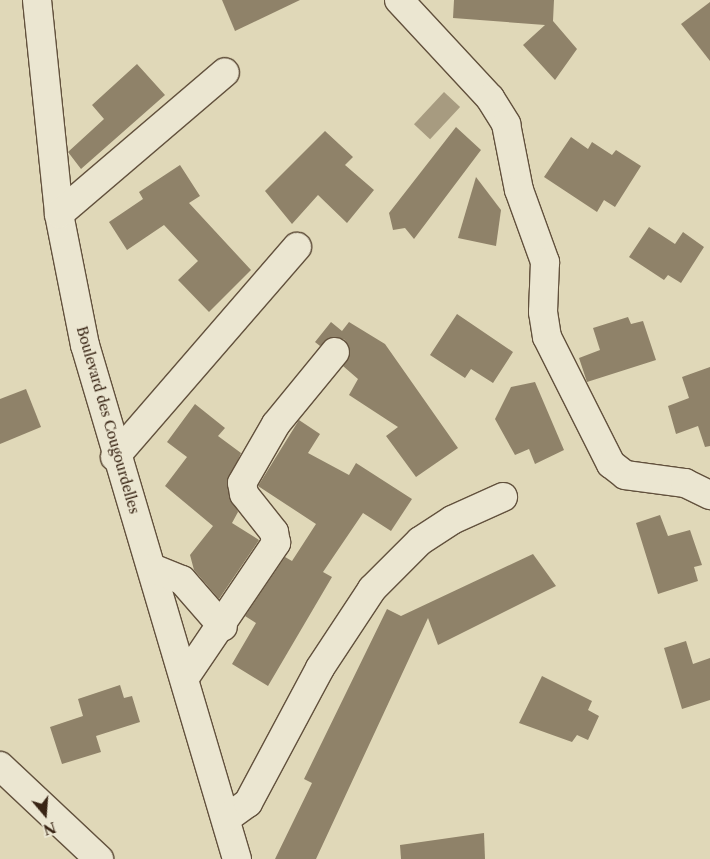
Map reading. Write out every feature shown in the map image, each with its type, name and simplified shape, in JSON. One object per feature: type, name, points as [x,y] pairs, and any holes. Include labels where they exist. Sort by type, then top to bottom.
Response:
[{"type":"street","name":"Boulevard des Cougourdelles","points":[[37,0],[59,214],[85,345],[115,457],[186,676],[237,859]]},
{"type":"street","points":[[399,0],[490,98],[506,124],[519,190],[545,262],[543,312],[547,337],[611,464],[625,475],[685,483],[710,495]]},
{"type":"street","points":[[59,214],[225,72]]},
{"type":"street","points":[[115,457],[297,247]]},
{"type":"street","points":[[186,676],[223,627],[276,539],[244,494],[242,483],[276,424],[335,352]]},
{"type":"street","points":[[227,818],[248,803],[320,668],[372,589],[420,541],[452,520],[503,497]]},
{"type":"street","points":[[152,568],[182,580],[223,627]]},
{"type":"street","points":[[0,766],[99,859]]},
{"type":"shaded area","points":[[444,92],[460,107],[430,139],[414,124]]},
{"type":"building","points":[[222,0],[300,0],[235,31]]},
{"type":"building","points":[[454,0],[554,0],[553,21],[577,49],[555,80],[523,45],[545,25],[453,18]]},
{"type":"building","points":[[710,2],[710,61],[681,24]]},
{"type":"building","points":[[137,64],[165,95],[81,169],[68,152],[104,119],[92,105]]},
{"type":"building","points":[[456,127],[481,150],[414,239],[405,228],[393,230],[389,213]]},
{"type":"building","points":[[325,131],[353,157],[345,165],[374,190],[347,223],[318,195],[292,224],[265,191]]},
{"type":"building","points":[[571,137],[588,149],[592,142],[612,155],[616,150],[641,166],[615,207],[604,200],[597,212],[544,177]]},
{"type":"building","points":[[180,165],[200,196],[189,203],[251,270],[209,312],[178,280],[198,261],[164,225],[127,250],[109,222],[143,199],[139,192]]},
{"type":"building","points":[[476,177],[501,210],[496,246],[458,238]]},
{"type":"building","points":[[649,227],[675,244],[683,232],[704,247],[681,283],[668,275],[664,280],[629,257]]},
{"type":"building","points":[[457,314],[513,352],[493,383],[471,369],[465,378],[430,355]]},
{"type":"building","points":[[628,317],[631,324],[643,321],[656,360],[587,382],[579,358],[600,350],[593,328]]},
{"type":"building","points":[[331,322],[342,331],[349,322],[385,344],[458,448],[416,477],[386,436],[398,427],[349,395],[358,379],[343,366],[350,354],[345,340],[337,337],[320,346],[315,342]]},
{"type":"building","points":[[710,367],[710,446],[705,447],[698,426],[676,434],[668,406],[689,398],[682,377]]},
{"type":"building","points":[[535,382],[564,450],[535,464],[529,449],[515,455],[495,419],[511,387]]},
{"type":"building","points":[[26,389],[41,427],[0,444],[0,399]]},
{"type":"building","points":[[195,404],[225,428],[218,436],[241,453],[227,485],[238,512],[232,523],[259,540],[219,599],[194,570],[190,555],[213,526],[165,486],[187,457],[167,442]]},
{"type":"building","points":[[299,420],[320,434],[308,453],[349,475],[356,463],[412,499],[391,531],[363,513],[323,572],[332,577],[268,686],[232,664],[256,623],[245,616],[285,557],[292,561],[316,524],[258,486]]},
{"type":"building","points":[[660,515],[668,536],[690,530],[702,565],[694,567],[698,581],[658,594],[636,523]]},
{"type":"building","points":[[533,554],[556,586],[438,645],[428,618],[316,859],[275,859],[312,783],[304,779],[387,609],[401,616]]},
{"type":"building","points":[[686,641],[693,664],[710,658],[710,700],[682,709],[664,648]]},
{"type":"building","points":[[542,676],[592,701],[588,710],[599,716],[588,740],[577,735],[572,742],[519,723]]},
{"type":"building","points":[[120,685],[124,698],[132,696],[140,722],[96,736],[101,752],[62,764],[50,727],[83,716],[78,699]]},
{"type":"building","points":[[484,833],[485,859],[401,859],[400,845]]}]
